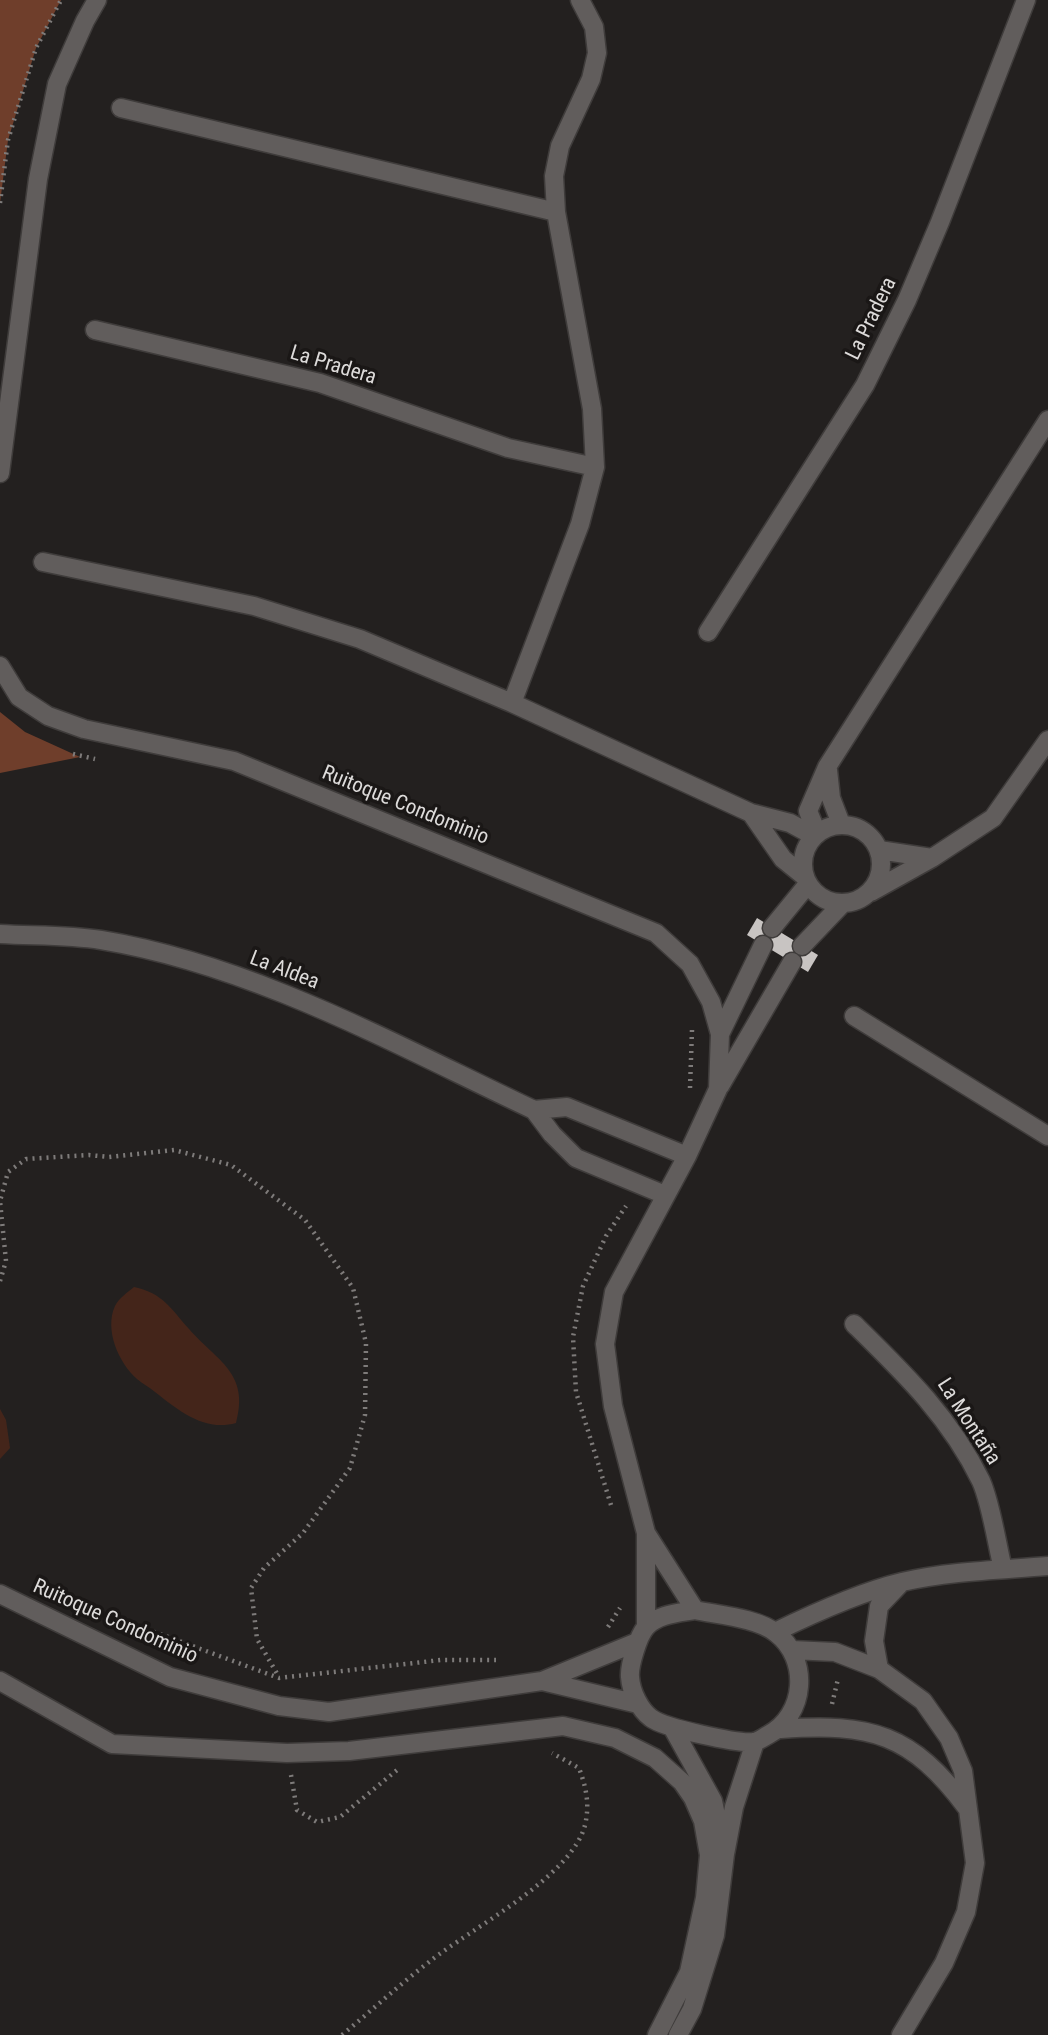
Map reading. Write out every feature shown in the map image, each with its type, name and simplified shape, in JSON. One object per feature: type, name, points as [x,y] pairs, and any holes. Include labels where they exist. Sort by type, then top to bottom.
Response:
[{"type":"street","points":[[0,473],[38,179],[57,85],[85,20],[97,0]]},
{"type":"street","points":[[512,703],[580,524],[595,467],[592,409],[556,212],[554,176],[561,146],[591,79],[597,53],[594,27],[580,0]]},
{"type":"street","name":"La Pradera","points":[[708,632],[810,474],[877,361],[907,300],[940,222],[1026,0]]},
{"type":"street","points":[[121,108],[556,212]]},
{"type":"street","name":"La Pradera","points":[[95,330],[320,383],[508,448],[595,467]]},
{"type":"street","points":[[815,834],[808,811],[827,766],[1048,420]]},
{"type":"street","points":[[43,562],[254,606],[360,639],[512,703],[751,813],[790,823],[815,834]]},
{"type":"street","name":"Ruitoque Condominio","points":[[0,666],[19,697],[48,716],[84,729],[234,761],[656,933],[690,964],[711,1002],[720,1034],[718,1089]]},
{"type":"street","points":[[0,698],[19,697]]},
{"type":"street","points":[[751,813],[783,859],[806,880],[817,895],[829,901],[856,901],[932,858],[993,818],[1048,740]]},
{"type":"street","points":[[827,766],[831,798],[841,824]]},
{"type":"street","points":[[772,928],[806,880],[804,855],[815,834],[824,828],[841,824],[853,826],[873,839],[879,850],[880,873],[868,894]]},
{"type":"street","points":[[879,850],[932,858]]},
{"type":"street","points":[[802,946],[842,903]]},
{"type":"street","name":"La Aldea","points":[[0,934],[100,940],[188,960],[304,1002],[534,1110],[576,1158],[665,1195]]},
{"type":"street","name":"Ruitoque Condominio","points":[[720,1034],[763,945]]},
{"type":"street","name":"Ruitoque Condominio","points":[[755,1742],[708,1736],[672,1727],[652,1719],[638,1704],[629,1676],[642,1634],[646,1533],[613,1406],[605,1344],[614,1292],[687,1156],[718,1089],[792,962]]},
{"type":"street","points":[[854,1016],[1048,1136]]},
{"type":"street","name":"La Aldea","points":[[534,1110],[567,1107],[687,1156]]},
{"type":"street","name":"La Montaña","points":[[854,1324],[913,1381],[952,1431],[982,1484],[1003,1569]]},
{"type":"street","name":"Ruitoque Condominio","points":[[646,1533],[695,1610]]},
{"type":"street","points":[[775,1632],[813,1613],[901,1582],[970,1571],[1048,1566]]},
{"type":"street","points":[[879,1669],[874,1641],[879,1606],[901,1582]]},
{"type":"street","name":"Ruitoque Condominio","points":[[0,1594],[170,1676],[279,1706],[329,1712],[542,1681],[642,1634],[666,1615],[695,1610],[745,1620],[775,1632],[792,1650],[801,1686],[795,1709],[781,1728]]},
{"type":"street","points":[[792,1650],[835,1652],[879,1669],[923,1701],[949,1738],[963,1771],[975,1863],[966,1912],[944,1963],[901,2035]]},
{"type":"street","points":[[0,1681],[112,1744],[287,1753],[349,1751],[564,1726],[615,1738],[655,1758],[682,1782],[693,1798],[703,1821],[709,1855],[705,1898],[689,1972],[657,2035]]},
{"type":"street","name":"Ruitoque Condominio","points":[[542,1681],[638,1704]]},
{"type":"street","points":[[678,2035],[692,2009],[715,1935],[734,1807],[755,1742],[781,1728],[827,1726],[847,1727],[884,1737],[918,1753],[945,1779],[967,1808]]},
{"type":"street","name":"Ruitoque Condominio","points":[[672,1727],[713,1801],[725,1854]]},
{"type":"path","points":[[0,203],[12,127],[36,48],[61,0]]},
{"type":"path","points":[[69,752],[80,757],[104,761]]},
{"type":"path","points":[[689,1095],[692,1028]]},
{"type":"path","points":[[0,1281],[6,1261],[0,1201],[8,1172],[26,1158],[89,1154],[109,1157],[174,1150],[231,1165],[305,1220],[353,1288],[366,1343],[365,1415],[350,1468],[303,1533],[264,1568],[251,1588],[257,1639],[279,1678]]},
{"type":"path","points":[[613,1512],[576,1392],[573,1336],[583,1286],[606,1236],[639,1185]]},
{"type":"path","points":[[51,1589],[114,1617],[279,1678],[441,1660],[505,1660]]},
{"type":"path","points":[[599,1634],[609,1626],[621,1606]]},
{"type":"path","points":[[827,1726],[843,1655]]},
{"type":"path","points":[[342,2035],[431,1960],[532,1889],[565,1860],[584,1827],[588,1794],[579,1768],[544,1749]]},
{"type":"path","points":[[287,1753],[297,1810],[317,1822],[341,1817],[397,1770],[410,1767]]},
{"type":"shaded area","points":[[0,0],[61,0],[36,48],[8,140],[0,203]]},
{"type":"shaded area","points":[[0,712],[25,732],[80,757],[0,773]]},
{"type":"shaded area","points":[[134,1287],[152,1293],[166,1303],[228,1369],[238,1392],[236,1423],[213,1424],[192,1418],[139,1381],[124,1364],[112,1335],[112,1315],[117,1303]]},
{"type":"shaded area","points":[[0,1409],[6,1420],[10,1448],[0,1459]]},
{"type":"building","points":[[757,918],[818,955],[808,972],[747,935]]}]
